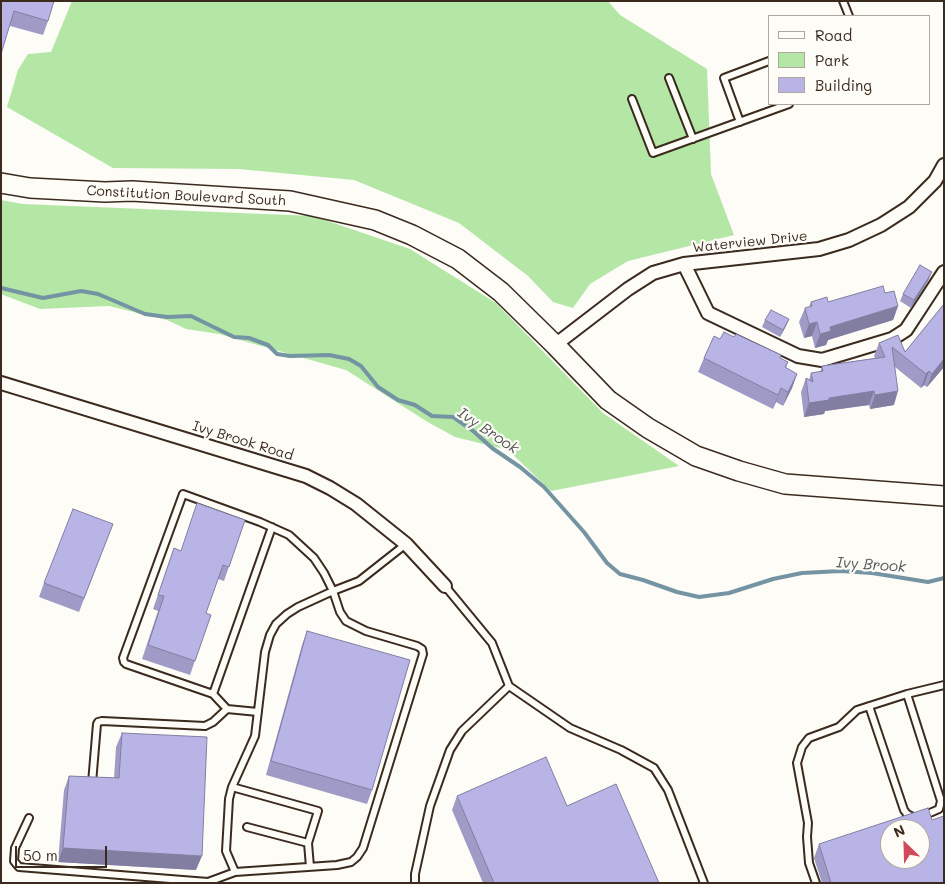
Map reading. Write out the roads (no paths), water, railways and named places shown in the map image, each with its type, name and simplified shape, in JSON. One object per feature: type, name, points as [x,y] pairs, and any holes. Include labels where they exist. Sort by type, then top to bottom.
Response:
[{"type":"main road","name":"Constitution Boulevard South","points":[[1,183],[30,188],[105,192],[132,191],[290,201],[375,220],[412,235],[458,259],[501,292],[608,400],[648,428],[696,456],[785,484],[944,496]]},
{"type":"street","name":"Waterview Drive","points":[[555,345],[628,289],[653,273],[684,264],[819,249],[850,240],[881,225],[909,207],[935,181],[944,165]]},
{"type":"street","points":[[684,264],[708,313],[798,356],[822,360],[892,339],[906,330],[944,272]]},
{"type":"street","name":"Ivy Brook Road","points":[[1,383],[306,476],[356,504],[406,544],[445,586]]},
{"type":"lane","points":[[843,1],[849,15]]},
{"type":"lane","points":[[740,122],[724,78],[768,61]]},
{"type":"lane","points":[[669,78],[693,139]]},
{"type":"lane","points":[[632,99],[653,154],[786,105]]},
{"type":"lane","points":[[30,818],[16,848],[14,861],[19,867],[208,882],[235,872],[337,865],[351,862],[357,857],[362,848],[423,654],[422,649],[418,646],[366,630],[346,620],[340,612],[324,573],[314,558],[289,534],[183,494],[123,658],[124,662],[213,694],[227,709],[258,712]]},
{"type":"lane","points":[[213,694],[272,527]]},
{"type":"lane","points":[[235,872],[226,850],[227,814],[232,787],[255,736],[265,652],[270,635],[276,624],[287,614],[298,607],[359,581],[406,544]]},
{"type":"lane","points":[[445,586],[492,643],[509,686],[570,728],[621,750],[654,768],[668,790],[704,883]]},
{"type":"lane","points":[[816,883],[810,864],[808,823],[797,762],[802,747],[809,738],[839,727],[857,710],[907,694],[944,685]]},
{"type":"lane","points":[[416,883],[415,874],[430,806],[450,750],[462,730],[509,686]]},
{"type":"lane","points":[[868,706],[904,810],[907,814],[918,818],[936,811],[940,808],[941,801],[907,694]]},
{"type":"lane","points":[[92,783],[98,722],[205,726],[213,722],[227,709]]},
{"type":"lane","points":[[232,787],[318,811],[308,843],[310,867]]},
{"type":"lane","points":[[247,827],[308,843]]},
{"type":"waterway","name":"Ivy Brook","points":[[1,288],[43,298],[81,291],[98,294],[145,314],[167,317],[191,316],[234,337],[249,338],[268,345],[277,354],[290,356],[329,355],[349,359],[361,366],[378,387],[398,400],[415,405],[432,416],[453,417],[472,430],[492,448],[520,467],[544,487],[584,532],[607,563],[620,574],[677,592],[699,597],[729,593],[773,579],[802,573],[841,571],[872,573],[928,582],[944,578]]}]
